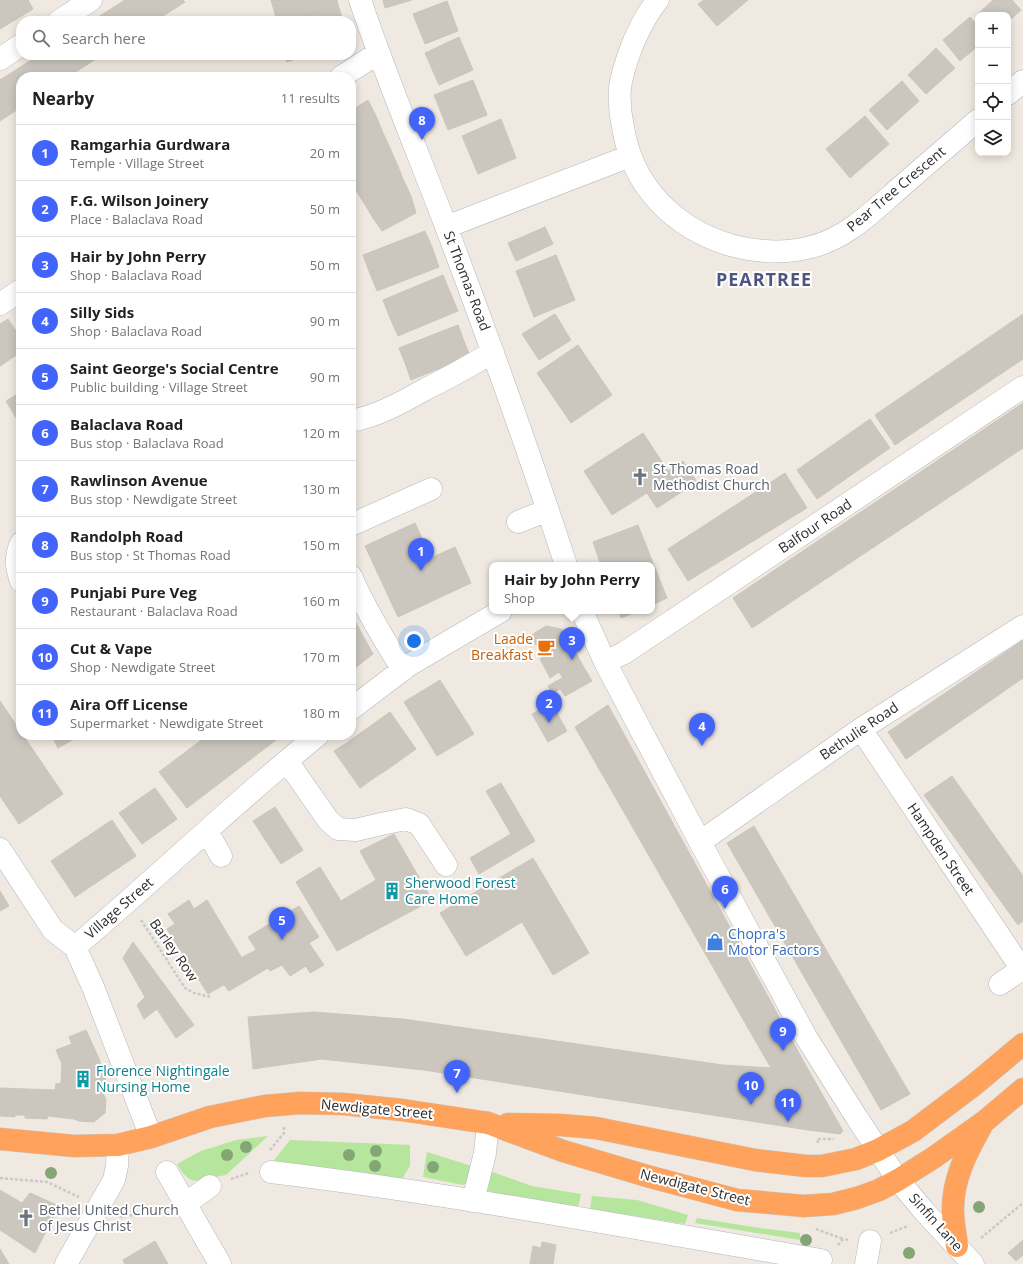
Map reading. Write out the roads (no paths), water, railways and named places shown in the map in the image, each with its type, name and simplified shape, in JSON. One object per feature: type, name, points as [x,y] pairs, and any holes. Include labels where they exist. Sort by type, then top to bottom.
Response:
[{"type":"highway","name":"Newdigate Street","points":[[0,1139],[74,1146],[118,1145],[150,1137],[210,1117],[265,1106],[282,1104],[344,1104],[402,1110],[491,1124],[561,1125],[596,1128],[755,1160],[806,1166],[822,1166],[856,1158],[878,1150],[913,1131],[974,1085],[1023,1044]]},
{"type":"highway","name":"Newdigate Street","points":[[491,1124],[563,1151],[647,1176],[737,1200],[804,1206],[833,1204],[857,1198],[879,1190],[898,1180],[933,1158],[985,1121],[1023,1089]]},
{"type":"highway","points":[[965,1254],[953,1213],[957,1176],[967,1152],[985,1121]]},
{"type":"street","points":[[67,16],[92,0]]},
{"type":"street","name":"St Thomas Road","points":[[360,0],[378,52],[493,352],[565,562]]},
{"type":"street","name":"Pear Tree Crescent","points":[[658,0],[644,19],[625,64],[620,87],[620,112],[623,130],[630,156],[640,179],[653,196],[693,229],[713,239],[758,252],[796,250],[823,244],[849,230],[975,123]]},
{"type":"street","points":[[0,59],[16,48]]},
{"type":"street","points":[[348,72],[378,52]]},
{"type":"street","points":[[1011,91],[1023,81]]},
{"type":"street","points":[[446,227],[630,156]]},
{"type":"street","points":[[0,304],[16,294]]},
{"type":"street","points":[[356,420],[372,416],[395,406],[493,352]]},
{"type":"street","name":"Balfour Road","points":[[606,662],[631,649],[1023,387]]},
{"type":"street","points":[[356,523],[431,489]]},
{"type":"street","points":[[518,522],[548,510]]},
{"type":"street","points":[[356,587],[384,640],[403,670]]},
{"type":"street","points":[[356,705],[428,653],[496,614]]},
{"type":"street","name":"Sinfin Lane","points":[[583,614],[606,662],[700,842],[806,1037],[898,1180],[924,1211],[965,1254]]},
{"type":"street","name":"Bethulie Road","points":[[700,842],[861,729],[1023,626]]},
{"type":"street","name":"Hampden Street","points":[[861,729],[1022,970],[1000,984]]},
{"type":"street","name":"Village Street","points":[[150,1137],[93,987],[75,947],[287,761],[307,740]]},
{"type":"street","points":[[287,761],[328,820],[338,829],[356,830],[406,819],[418,824],[446,865]]},
{"type":"street","points":[[207,831],[221,856]]},
{"type":"street","points":[[0,849],[53,930],[75,947]]},
{"type":"street","points":[[473,1201],[491,1124]]},
{"type":"street","points":[[66,1264],[114,1180],[117,1166],[118,1145]]},
{"type":"street","points":[[268,1164],[355,1182],[821,1260]]},
{"type":"street","points":[[167,1172],[220,1264]]},
{"type":"street","points":[[185,1204],[210,1186]]},
{"type":"street","points":[[866,1264],[870,1241]]},
{"type":"place","name":"Randolph Road","points":[[422,140]]},
{"type":"place","name":"St Thomas Road Methodist Church","points":[[640,477]]},
{"type":"place","name":"Ramgarhia Gurdwara","points":[[421,571]]},
{"type":"place","name":"Laade Breakfast","points":[[546,647]]},
{"type":"place","name":"Hair by John Perry","points":[[572,660]]},
{"type":"place","name":"F.G. Wilson Joinery","points":[[549,723]]},
{"type":"place","name":"Silly Sids","points":[[702,746]]},
{"type":"place","name":"Sherwood Forest Care Home","points":[[392,891]]},
{"type":"place","name":"Balaclava Road","points":[[725,909]]},
{"type":"place","name":"Saint George's Social Centre","points":[[282,940]]},
{"type":"place","name":"Chopra's Motor Factors","points":[[715,942]]},
{"type":"place","name":"Punjabi Pure Veg","points":[[783,1051]]},
{"type":"place","name":"Florence Nightingale Nursing Home","points":[[83,1079]]},
{"type":"place","name":"Rawlinson Avenue","points":[[457,1093]]},
{"type":"place","name":"Cut & Vape","points":[[751,1105]]},
{"type":"place","name":"Aira Off License","points":[[788,1122]]},
{"type":"place","name":"Bethel United Church of Jesus Christ","points":[[26,1218]]},
{"type":"district","name":"PEARTREE","points":[[764,280]]}]
